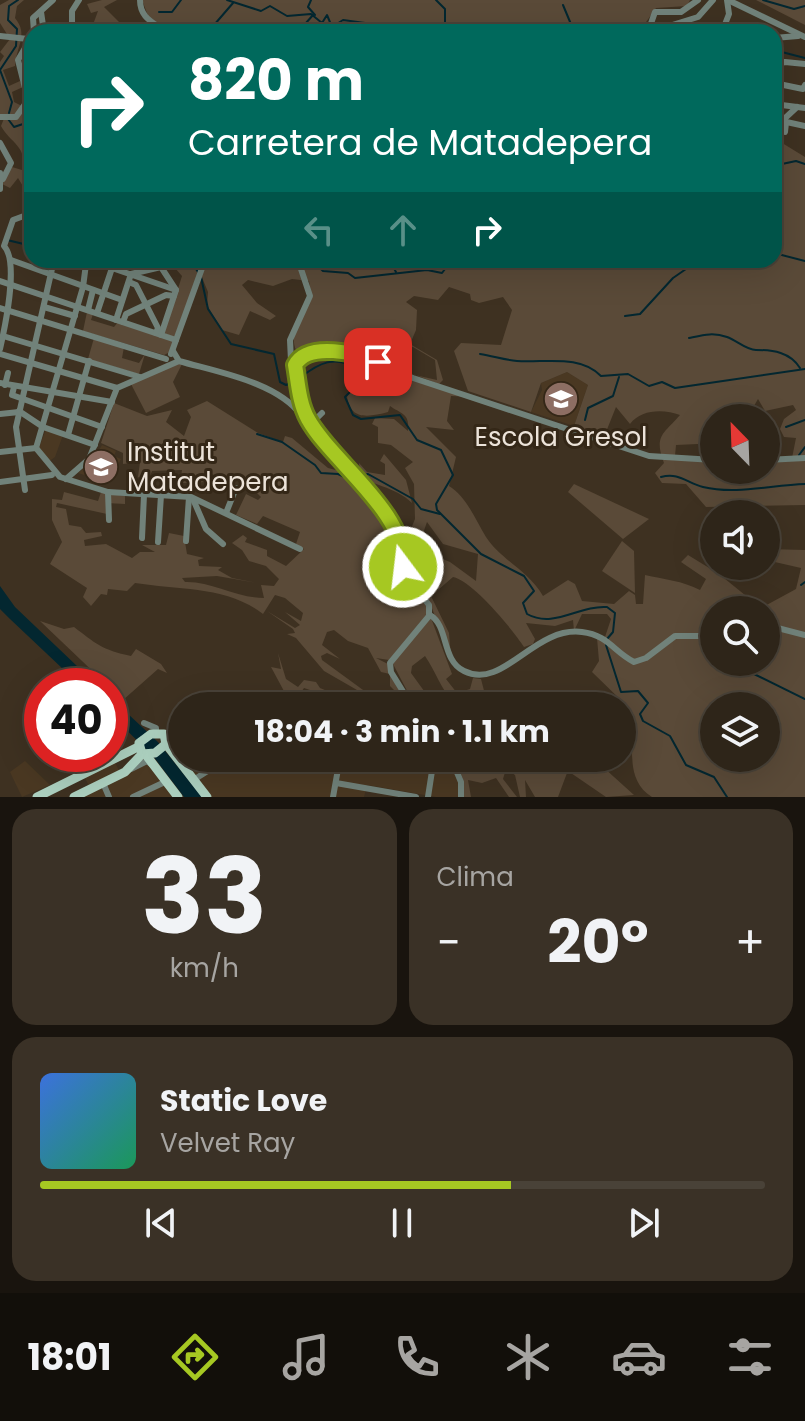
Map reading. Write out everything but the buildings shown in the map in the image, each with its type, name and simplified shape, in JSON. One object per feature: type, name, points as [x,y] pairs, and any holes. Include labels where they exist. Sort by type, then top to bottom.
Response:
[{"type":"main road","points":[[74,797],[129,767],[144,752],[164,740]]},
{"type":"main road","points":[[128,754],[144,752],[164,740]]},
{"type":"main road","points":[[164,740],[168,745]]},
{"type":"main road","points":[[144,752],[178,795]]},
{"type":"main road","points":[[128,756],[129,767]]},
{"type":"main road","points":[[37,797],[88,772]]},
{"type":"main road","points":[[190,772],[207,797]]},
{"type":"street","points":[[32,24],[33,18],[53,0]]},
{"type":"street","points":[[72,24],[79,0]]},
{"type":"street","points":[[140,0],[140,9],[152,24]]},
{"type":"street","points":[[651,24],[655,12],[681,12],[698,0]]},
{"type":"street","points":[[675,24],[698,17],[713,0]]},
{"type":"street","points":[[725,24],[729,14],[727,0]]},
{"type":"street","points":[[727,0],[777,24]]},
{"type":"street","points":[[41,12],[43,24]]},
{"type":"street","points":[[782,26],[802,36]]},
{"type":"street","points":[[0,36],[24,36]]},
{"type":"street","points":[[782,37],[802,36]]},
{"type":"street","points":[[24,48],[17,64],[24,82]]},
{"type":"street","points":[[782,63],[805,64]]},
{"type":"street","points":[[782,84],[804,87]]},
{"type":"street","points":[[6,118],[17,116],[24,106]]},
{"type":"street","points":[[782,131],[785,132],[784,118],[801,108]]},
{"type":"street","points":[[786,123],[805,126]]},
{"type":"street","points":[[0,143],[11,163],[1,176],[0,189]]},
{"type":"street","points":[[24,216],[13,220],[3,232],[4,246],[11,260],[8,311],[0,351],[84,379],[117,388],[170,359],[188,299],[202,268]]},
{"type":"street","points":[[11,260],[24,265]]},
{"type":"street","points":[[30,268],[122,300]]},
{"type":"street","points":[[25,490],[15,430],[52,268]]},
{"type":"street","points":[[36,448],[83,287],[85,268]]},
{"type":"street","points":[[97,313],[112,268],[171,292]]},
{"type":"street","points":[[135,276],[158,268]]},
{"type":"street","points":[[159,331],[171,292],[161,268]]},
{"type":"street","points":[[301,268],[310,299],[292,336],[300,395],[309,422]]},
{"type":"street","points":[[120,321],[122,300],[135,276]]},
{"type":"street","points":[[0,281],[159,331],[176,340]]},
{"type":"street","points":[[132,284],[159,331]]},
{"type":"street","points":[[88,310],[93,290]]},
{"type":"street","points":[[122,313],[171,292]]},
{"type":"street","points":[[44,307],[75,316]]},
{"type":"street","points":[[0,308],[203,368],[284,398],[299,408],[381,508],[401,545],[405,574],[425,595],[430,615],[436,620],[449,658],[464,672],[477,675],[502,670],[535,643],[577,631],[607,640],[630,659],[644,659],[677,636],[700,636]]},
{"type":"street","points":[[3,336],[140,377]]},
{"type":"street","points":[[295,358],[336,350],[350,352],[408,376],[649,456],[700,459]]},
{"type":"street","points":[[68,435],[89,361]]},
{"type":"street","points":[[197,378],[203,368]]},
{"type":"street","points":[[8,373],[3,384],[112,402]]},
{"type":"street","points":[[14,387],[12,395],[102,427]]},
{"type":"street","points":[[66,479],[87,462],[117,388]]},
{"type":"street","points":[[284,398],[294,399],[300,395]]},
{"type":"street","points":[[299,408],[300,395]]},
{"type":"street","points":[[0,414],[19,411],[43,427],[95,445]]},
{"type":"street","points":[[309,422],[322,413]]},
{"type":"street","points":[[0,452],[36,448]]},
{"type":"street","points":[[36,448],[54,474]]},
{"type":"street","points":[[780,459],[805,458]]},
{"type":"street","points":[[0,482],[54,474],[108,492],[191,497],[300,549]]},
{"type":"street","points":[[226,513],[236,488]]},
{"type":"street","points":[[108,492],[109,520]]},
{"type":"street","points":[[142,538],[144,495]]},
{"type":"street","points":[[158,542],[161,495]]},
{"type":"street","points":[[186,541],[191,497]]},
{"type":"street","points":[[191,497],[206,529],[223,544]]},
{"type":"street","points":[[403,692],[392,674],[390,663],[430,615]]},
{"type":"street","points":[[780,629],[805,635]]},
{"type":"street","points":[[144,723],[156,728],[164,740],[168,740]]},
{"type":"street","points":[[195,779],[206,772]]},
{"type":"street","points":[[333,797],[338,772]]},
{"type":"street","points":[[426,796],[431,772]]},
{"type":"street","points":[[457,772],[461,780],[461,797]]},
{"type":"street","points":[[133,797],[166,781]]},
{"type":"street","points":[[103,783],[109,797]]},
{"type":"street","points":[[336,783],[416,797]]},
{"type":"shaded area","points":[[9,0],[24,0],[17,6],[15,18],[21,36],[15,66],[3,70],[9,86],[20,81],[23,87],[12,92],[14,102],[24,107],[24,188],[18,178],[10,188],[2,184],[12,167],[22,170],[23,155],[1,126],[5,116],[0,115],[0,62],[4,56],[0,52],[10,39],[0,23],[0,5]]},
{"type":"shaded area","points":[[117,0],[104,7],[121,24],[93,24],[98,11],[91,13],[87,4]]},
{"type":"shaded area","points":[[142,0],[690,0],[687,6],[656,8],[645,24],[155,24],[150,21]]},
{"type":"shaded area","points":[[756,0],[805,0],[805,25]]},
{"type":"shaded area","points":[[782,143],[805,157],[805,456],[792,458],[796,438],[784,437],[780,429],[784,419],[796,410],[793,405],[780,408],[780,404],[761,404],[758,399],[755,404],[700,404],[700,443],[676,445],[675,456],[700,459],[700,484],[780,484],[780,462],[805,460],[805,505],[780,506],[780,500],[700,500],[686,484],[662,483],[655,473],[664,463],[660,440],[680,415],[653,412],[640,415],[630,424],[616,407],[604,437],[574,426],[588,385],[567,372],[541,383],[531,412],[468,391],[454,351],[461,343],[501,345],[512,310],[503,297],[479,303],[471,300],[470,294],[449,287],[438,300],[414,296],[406,302],[417,310],[416,330],[410,344],[437,360],[443,380],[439,384],[417,375],[437,380],[435,360],[413,347],[386,338],[377,358],[411,373],[343,347],[306,354],[296,350],[295,333],[308,299],[309,281],[292,279],[273,286],[248,280],[242,285],[257,303],[276,316],[270,320],[250,311],[239,335],[222,330],[207,305],[208,292],[201,275],[203,268],[782,268]]},
{"type":"shaded area","points":[[175,268],[200,268],[174,338],[164,333],[182,276]]},
{"type":"shaded area","points":[[87,312],[93,314],[91,320],[114,327],[118,322],[173,341],[172,351],[164,355],[83,331]]},
{"type":"shaded area","points":[[94,338],[124,347],[122,358],[139,363],[145,354],[139,374],[88,359]]},
{"type":"shaded area","points":[[176,363],[182,364],[173,382],[180,397],[146,413],[131,384]]},
{"type":"shaded area","points":[[377,365],[393,372],[395,386],[399,387],[408,377],[475,397],[451,396],[447,421],[454,430],[426,427],[456,457],[449,486],[466,503],[492,545],[530,579],[543,596],[568,580],[575,584],[582,601],[614,604],[629,591],[635,595],[636,604],[643,604],[645,575],[680,582],[700,590],[705,580],[726,580],[746,596],[700,596],[700,676],[780,676],[780,598],[796,589],[801,568],[780,563],[780,549],[805,550],[805,797],[652,797],[642,788],[635,772],[636,692],[613,692],[592,672],[599,661],[597,638],[604,640],[611,619],[607,614],[582,614],[574,631],[573,620],[555,626],[526,623],[535,639],[533,644],[524,647],[481,596],[453,577],[431,596],[449,633],[451,658],[428,598],[406,575],[403,559],[403,575],[424,597],[428,613],[389,660],[376,658],[388,664],[403,692],[396,692],[390,686],[390,674],[381,672],[368,648],[348,641],[334,630],[327,632],[322,645],[340,659],[327,653],[321,656],[322,660],[366,692],[349,692],[357,690],[324,671],[296,638],[287,634],[295,633],[293,629],[267,611],[295,628],[300,625],[285,612],[301,621],[303,613],[285,598],[275,595],[263,614],[234,598],[218,594],[135,583],[127,591],[108,589],[107,595],[101,594],[91,606],[83,597],[87,588],[50,564],[62,542],[52,520],[52,499],[62,500],[64,492],[98,501],[101,492],[125,496],[125,504],[106,503],[107,514],[57,503],[56,507],[66,509],[69,525],[81,527],[86,533],[101,532],[102,536],[84,540],[85,546],[106,544],[132,558],[140,552],[155,552],[142,545],[166,545],[169,533],[184,536],[187,554],[204,558],[198,560],[199,566],[222,567],[218,570],[232,578],[257,583],[217,576],[182,578],[185,582],[264,598],[261,585],[274,586],[279,579],[266,566],[249,561],[242,550],[232,543],[243,535],[247,538],[245,542],[267,550],[267,556],[286,566],[304,549],[296,544],[300,532],[263,516],[257,524],[236,515],[246,494],[258,500],[261,497],[248,484],[211,474],[206,482],[180,483],[182,470],[152,471],[148,481],[138,477],[140,462],[123,464],[123,453],[101,443],[114,403],[147,416],[172,410],[166,422],[184,436],[191,417],[187,410],[207,401],[258,433],[283,442],[285,436],[292,438],[328,468],[351,474],[404,546],[415,519],[414,484],[405,468],[413,462],[391,445],[378,443],[378,427],[372,424],[375,418],[394,419],[408,431],[408,421],[390,406],[388,412],[367,416],[356,413],[347,395]],"holes":[[[427,522],[443,544],[478,554],[476,581],[450,562],[423,551],[420,542]]]},
{"type":"shaded area","name":"Escola Gresol","points":[[567,372],[588,385],[574,426],[531,412],[542,390],[541,383]]},
{"type":"shaded area","points":[[46,429],[63,435],[55,457],[48,462],[39,448]]},
{"type":"shaded area","name":"Institut Matadepera","points":[[102,445],[116,451],[114,456],[121,459],[109,483],[78,473],[92,462]]},
{"type":"shaded area","points":[[384,454],[406,480],[412,503],[356,473],[360,471],[359,463],[367,472],[385,475],[385,464],[380,461]]},
{"type":"shaded area","points":[[574,484],[649,519],[623,539],[568,492]]},
{"type":"shaded area","points":[[622,541],[634,551],[635,593],[602,571]]},
{"type":"shaded area","points":[[688,555],[700,562],[700,575],[681,562]]},
{"type":"shaded area","points":[[431,618],[452,674],[446,679],[456,692],[445,692],[425,656],[412,666],[411,673],[425,692],[408,692],[392,662]]},
{"type":"shaded area","points":[[40,621],[64,629],[74,627],[100,645],[121,654],[131,656],[136,649],[161,664],[167,673],[158,669],[128,696],[128,668],[89,668]]},
{"type":"shaded area","points":[[278,653],[286,679],[298,687],[304,680],[316,682],[320,688],[330,692],[304,688],[301,692],[284,692],[271,667],[281,669]]},
{"type":"shaded area","points":[[473,678],[481,679],[484,692],[460,692],[470,689]]},
{"type":"shaded area","points":[[153,756],[184,797],[71,797],[90,788],[84,776],[92,772],[128,772],[128,768]]},
{"type":"shaded area","points":[[24,762],[24,772],[36,772],[50,785],[22,797],[10,772]]},
{"type":"shaded area","points":[[183,772],[460,772],[464,797],[436,797],[367,785],[364,797],[202,797]]},
{"type":"shaded area","points":[[460,772],[505,772],[503,779],[517,797],[509,797],[496,778],[482,783],[468,780],[471,797],[464,797]]},
{"type":"shaded area","points":[[510,772],[567,773],[558,797],[535,797],[525,780],[526,797],[520,797],[515,775]]},
{"type":"shaded area","points":[[569,772],[609,772],[634,795],[606,797]]},
{"type":"water","points":[[0,586],[15,607],[79,668],[62,668],[0,609]]},
{"type":"water","points":[[128,714],[168,754],[168,772],[182,772],[202,797],[184,797],[153,756],[128,732]]},
{"type":"waterway","points":[[9,113],[12,102],[0,70],[16,46],[17,29],[8,20],[9,6],[18,0]]},
{"type":"waterway","points":[[159,12],[172,12],[181,0]]},
{"type":"waterway","points":[[227,0],[261,11],[270,6],[287,16],[311,14],[322,23],[327,15],[331,24]]},
{"type":"waterway","points":[[311,0],[308,7],[315,15]]},
{"type":"waterway","points":[[436,0],[445,9],[446,24]]},
{"type":"waterway","points":[[763,0],[794,9],[805,6]]},
{"type":"waterway","points":[[215,24],[233,3]]},
{"type":"waterway","points":[[563,5],[571,24]]},
{"type":"waterway","points":[[305,24],[313,15]]},
{"type":"waterway","points":[[337,24],[343,20],[365,24]]},
{"type":"waterway","points":[[782,52],[805,58]]},
{"type":"waterway","points":[[8,119],[14,127],[24,124]]},
{"type":"waterway","points":[[782,164],[796,161],[805,164]]},
{"type":"waterway","points":[[7,240],[24,244]]},
{"type":"waterway","points":[[782,255],[805,261]]},
{"type":"waterway","points":[[195,268],[198,272]]},
{"type":"waterway","points":[[320,268],[323,271],[348,273],[355,278],[427,270],[442,273],[448,268]]},
{"type":"waterway","points":[[394,268],[396,272]]},
{"type":"waterway","points":[[625,316],[640,314],[673,278],[687,268]]},
{"type":"waterway","points":[[201,277],[208,309],[231,344],[274,354],[280,382],[286,385],[295,381]]},
{"type":"waterway","points":[[689,338],[722,335],[752,350],[786,355],[800,368]]},
{"type":"waterway","points":[[480,354],[517,361],[573,362],[593,369],[601,376],[628,374],[649,386],[662,382],[675,388],[805,369]]},
{"type":"waterway","points":[[301,377],[327,362],[341,362],[356,368],[360,382],[345,397],[353,415],[361,419],[400,415],[417,440],[441,450],[453,475],[436,504],[437,510],[481,554],[524,576],[534,591],[523,603],[527,614],[547,619],[607,607],[615,613],[613,632],[607,639]]},
{"type":"waterway","points":[[585,420],[588,408],[613,396],[619,377]]},
{"type":"waterway","points":[[786,427],[805,420]]},
{"type":"waterway","points":[[257,434],[282,442],[315,465],[321,473],[338,474],[355,482]]},
{"type":"waterway","points":[[799,455],[805,447]]},
{"type":"waterway","points":[[362,476],[368,474],[413,499],[421,509],[440,514]]},
{"type":"waterway","points":[[661,477],[673,476],[703,487],[728,490],[805,484]]},
{"type":"waterway","points":[[801,585],[805,582]]},
{"type":"waterway","points":[[606,645],[621,692],[638,691],[648,703],[640,714],[643,721],[670,736],[686,765],[714,777],[727,797]]},
{"type":"waterway","points":[[758,676],[805,699]]},
{"type":"place","name":"Escola Gresol","points":[[561,399]]},
{"type":"place","name":"Institut Matadepera","points":[[101,467]]},
{"type":"route","points":[[378,362],[336,350],[302,357],[297,359],[295,365],[305,415],[381,508],[401,545],[403,567]]}]
